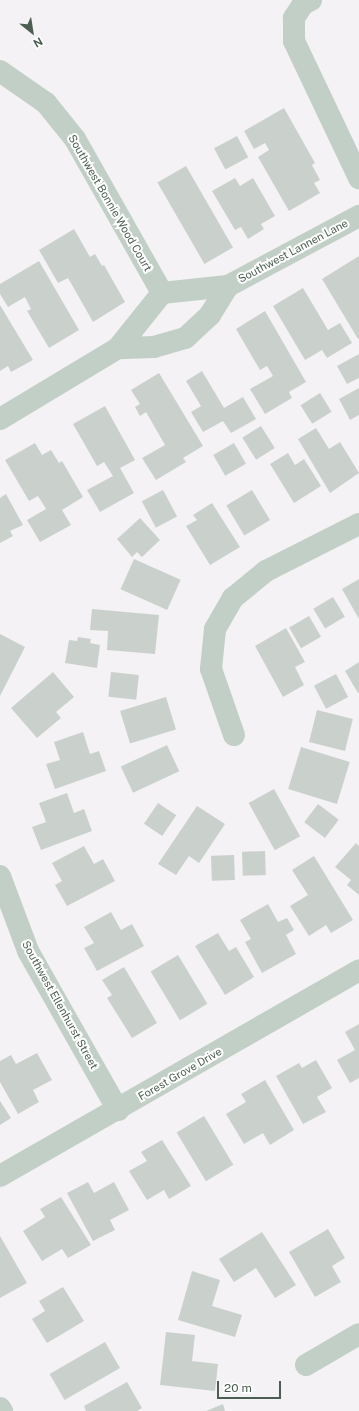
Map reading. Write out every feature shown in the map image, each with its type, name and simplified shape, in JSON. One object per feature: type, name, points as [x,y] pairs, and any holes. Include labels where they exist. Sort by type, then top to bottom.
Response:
[{"type":"street","points":[[311,0],[303,4],[294,18],[294,41],[359,178]]},
{"type":"street","name":"Southwest Bonnie Wood Court","points":[[0,71],[46,103],[75,138],[162,293]]},
{"type":"street","name":"Southwest Lannen Lane","points":[[0,419],[118,348],[162,293],[228,286],[359,216]]},
{"type":"street","name":"Southwest Lannen Lane","points":[[118,348],[154,347],[185,338],[210,315],[228,286]]},
{"type":"street","points":[[234,735],[211,669],[215,629],[233,598],[266,571],[359,524]]},
{"type":"street","name":"Southwest Ellenhurst Street","points":[[0,876],[28,951],[118,1110]]},
{"type":"street","name":"Forest Grove Drive","points":[[0,1176],[118,1110],[359,970]]},
{"type":"street","points":[[306,1365],[359,1334]]},
{"type":"building","points":[[284,108],[315,163],[312,165],[320,180],[314,183],[320,193],[289,211],[258,157],[269,150],[265,143],[254,149],[244,131]]},
{"type":"building","points":[[237,136],[248,157],[225,169],[214,148]]},
{"type":"building","points":[[186,166],[233,247],[204,264],[157,182]]},
{"type":"building","points":[[235,178],[240,186],[253,178],[275,216],[261,224],[264,229],[248,239],[241,227],[235,230],[212,191]]},
{"type":"building","points":[[74,229],[90,257],[95,254],[102,266],[104,265],[125,302],[93,322],[68,278],[58,283],[39,250]]},
{"type":"building","points":[[359,256],[359,339],[358,339],[322,279]]},
{"type":"building","points":[[39,261],[79,330],[49,348],[27,311],[31,309],[25,297],[8,307],[0,294],[0,284]]},
{"type":"building","points":[[303,288],[328,330],[340,323],[352,343],[327,358],[322,350],[305,360],[273,306]]},
{"type":"building","points":[[0,305],[33,360],[11,372],[8,366],[0,371]]},
{"type":"building","points":[[265,311],[306,382],[289,392],[292,398],[265,414],[250,389],[273,376],[267,366],[260,370],[236,329]]},
{"type":"building","points":[[359,354],[359,378],[347,384],[337,366]]},
{"type":"building","points":[[202,371],[224,408],[243,397],[256,419],[231,433],[223,421],[203,432],[191,412],[201,406],[186,381]]},
{"type":"building","points":[[159,373],[203,446],[183,458],[186,462],[156,480],[142,458],[165,445],[146,412],[140,416],[135,407],[140,404],[131,390]]},
{"type":"building","points":[[359,388],[359,415],[350,420],[339,399]]},
{"type":"building","points":[[320,393],[332,412],[312,424],[300,405]]},
{"type":"building","points":[[105,406],[135,460],[120,468],[134,493],[100,512],[87,490],[113,476],[104,462],[97,466],[73,424]]},
{"type":"building","points":[[261,426],[275,448],[256,460],[242,438]]},
{"type":"building","points":[[316,428],[329,449],[340,442],[359,473],[330,493],[298,439]]},
{"type":"building","points":[[35,443],[42,455],[51,450],[59,463],[62,461],[83,497],[62,510],[71,525],[40,542],[27,520],[46,509],[38,496],[29,501],[5,460]]},
{"type":"building","points":[[234,443],[246,464],[225,476],[213,455]]},
{"type":"building","points":[[288,453],[295,465],[304,459],[321,486],[294,503],[270,464]]},
{"type":"building","points":[[163,490],[177,516],[156,528],[142,501]]},
{"type":"building","points":[[252,490],[270,520],[244,535],[226,505]]},
{"type":"building","points":[[6,494],[23,525],[10,531],[13,536],[0,543],[0,498]]},
{"type":"building","points":[[212,503],[240,547],[210,565],[186,526],[197,520],[193,515]]},
{"type":"building","points":[[140,518],[160,540],[142,557],[137,552],[132,557],[117,539]]},
{"type":"building","points":[[134,559],[181,580],[167,610],[121,589]]},
{"type":"building","points":[[359,579],[359,619],[342,589]]},
{"type":"building","points":[[333,597],[345,617],[325,629],[313,609]]},
{"type":"building","points":[[92,609],[159,615],[155,654],[107,650],[108,631],[90,630]]},
{"type":"building","points":[[309,616],[321,637],[301,648],[289,628]]},
{"type":"building","points":[[286,628],[305,662],[295,667],[304,685],[283,697],[255,646]]},
{"type":"building","points":[[0,634],[25,647],[0,696]]},
{"type":"building","points":[[78,637],[91,639],[90,643],[100,645],[97,668],[65,663],[69,640],[77,641]]},
{"type":"building","points":[[359,662],[359,692],[358,693],[345,671]]},
{"type":"building","points":[[53,672],[74,697],[56,712],[61,718],[37,738],[11,708]]},
{"type":"building","points":[[111,672],[139,675],[136,700],[108,697]]},
{"type":"building","points":[[336,674],[348,697],[326,709],[314,686]]},
{"type":"building","points":[[166,697],[176,730],[130,744],[120,711]]},
{"type":"building","points":[[317,710],[353,719],[345,751],[309,742]]},
{"type":"building","points":[[83,732],[90,754],[99,751],[106,771],[55,789],[46,764],[60,760],[54,742]]},
{"type":"building","points":[[167,745],[179,771],[133,793],[121,767]]},
{"type":"building","points":[[301,747],[350,762],[337,804],[288,789]]},
{"type":"building","points":[[274,789],[300,836],[275,850],[249,803]]},
{"type":"building","points":[[67,793],[74,813],[84,809],[92,831],[41,850],[32,827],[46,822],[39,803]]},
{"type":"building","points":[[158,803],[176,815],[162,836],[144,824]]},
{"type":"building","points":[[318,804],[339,820],[325,838],[304,822]]},
{"type":"building","points":[[197,806],[225,824],[199,863],[189,856],[176,875],[158,864]]},
{"type":"building","points":[[356,843],[359,846],[359,895],[347,885],[351,880],[335,867]]},
{"type":"building","points":[[84,846],[94,864],[103,859],[115,881],[67,906],[55,885],[62,881],[52,863]]},
{"type":"building","points":[[265,851],[266,875],[243,876],[242,852]]},
{"type":"building","points":[[234,855],[235,880],[212,881],[211,856]]},
{"type":"building","points":[[314,856],[353,920],[331,933],[326,925],[309,936],[290,906],[308,895],[292,870]]},
{"type":"building","points":[[268,904],[278,922],[287,918],[294,930],[286,935],[296,954],[262,973],[245,942],[251,939],[240,920]]},
{"type":"building","points":[[111,912],[121,930],[132,924],[144,946],[97,971],[84,948],[94,943],[84,927]]},
{"type":"building","points":[[218,933],[229,951],[236,947],[254,977],[225,995],[195,946]]},
{"type":"building","points":[[178,955],[207,1004],[180,1020],[151,971]]},
{"type":"building","points":[[124,967],[157,1023],[132,1038],[107,998],[112,995],[102,980]]},
{"type":"building","points":[[359,1024],[359,1078],[350,1083],[337,1060],[355,1050],[345,1032]]},
{"type":"building","points":[[37,1053],[52,1080],[33,1090],[39,1102],[18,1114],[0,1082],[0,1061],[11,1055],[16,1064]]},
{"type":"building","points":[[316,1060],[332,1088],[317,1097],[326,1112],[303,1124],[276,1076],[299,1063],[302,1068]]},
{"type":"building","points":[[265,1080],[294,1130],[270,1145],[263,1133],[244,1144],[226,1114],[246,1102],[241,1094]]},
{"type":"building","points":[[0,1101],[11,1118],[0,1125]]},
{"type":"building","points":[[204,1116],[233,1165],[206,1181],[177,1132]]},
{"type":"building","points":[[162,1140],[191,1186],[169,1199],[164,1190],[147,1200],[129,1171],[147,1161],[141,1152]]},
{"type":"building","points":[[88,1182],[94,1193],[114,1182],[129,1210],[110,1220],[115,1230],[93,1241],[67,1193]]},
{"type":"building","points":[[61,1197],[91,1245],[68,1258],[62,1249],[42,1261],[23,1231],[45,1217],[40,1209]]},
{"type":"building","points":[[328,1229],[345,1258],[332,1266],[341,1282],[315,1297],[289,1252]]},
{"type":"building","points":[[262,1232],[296,1285],[275,1298],[256,1268],[234,1282],[219,1259]]},
{"type":"building","points":[[0,1236],[27,1283],[0,1298]]},
{"type":"building","points":[[192,1271],[220,1280],[212,1306],[242,1315],[235,1337],[178,1320]]},
{"type":"building","points":[[63,1287],[84,1321],[47,1343],[32,1319],[45,1311],[39,1301]]},
{"type":"building","points":[[166,1332],[195,1335],[192,1361],[218,1364],[215,1391],[160,1385]]},
{"type":"building","points":[[105,1342],[120,1368],[65,1400],[50,1374]]},
{"type":"building","points":[[127,1382],[142,1408],[137,1411],[86,1411],[84,1406]]},
{"type":"building","points":[[223,1404],[225,1411],[206,1411]]}]
